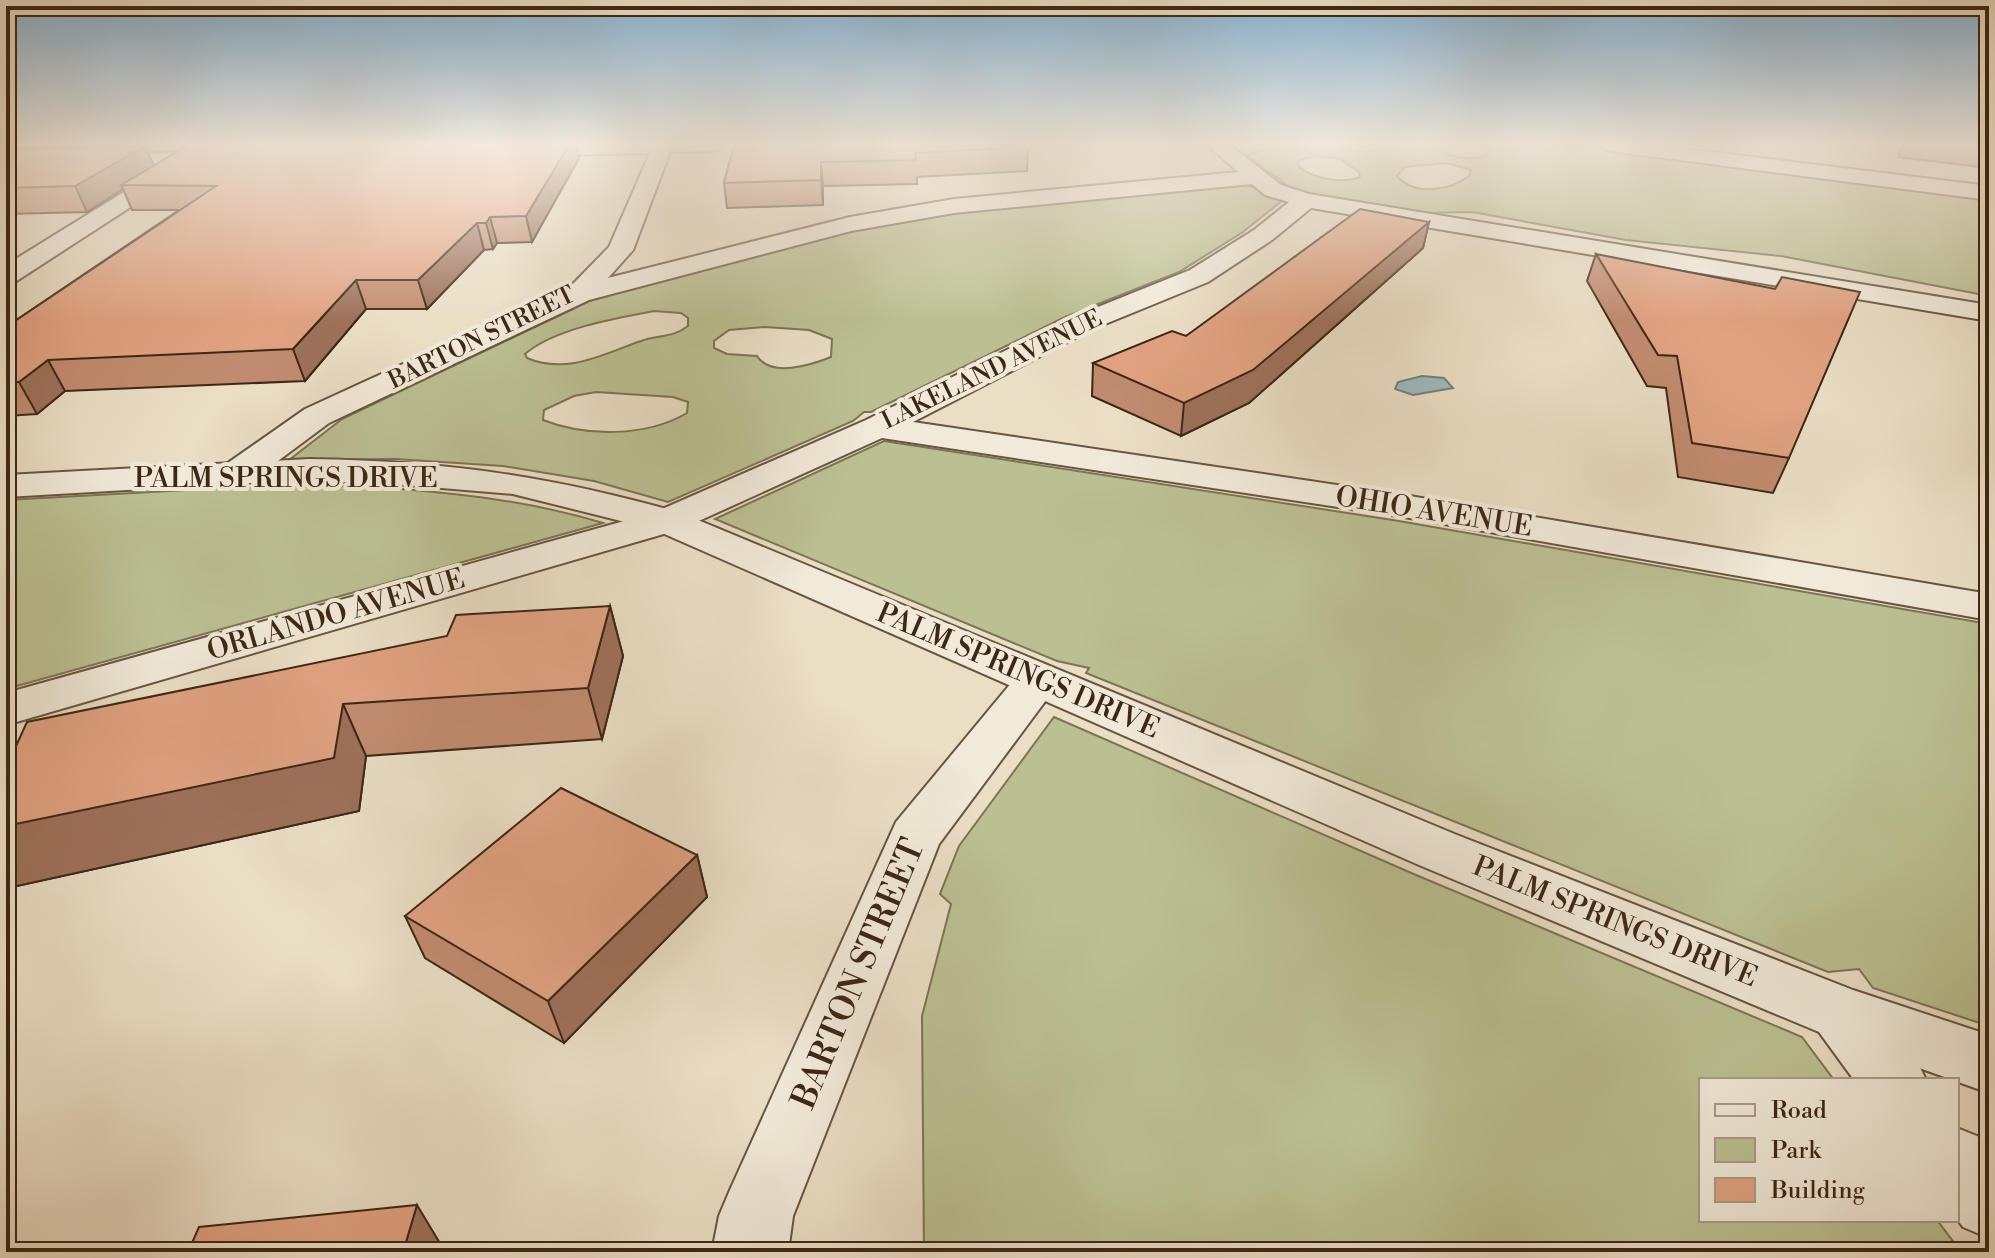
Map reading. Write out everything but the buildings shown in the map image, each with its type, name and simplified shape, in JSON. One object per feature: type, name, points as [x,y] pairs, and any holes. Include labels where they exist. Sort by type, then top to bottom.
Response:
[{"type":"street","points":[[6,276],[121,204]]},
{"type":"street","name":"BARTON STREET","points":[[238,473],[317,416],[579,294],[620,250],[639,204]]},
{"type":"street","points":[[579,294],[850,224],[924,211],[995,204]]},
{"type":"street","name":"LAKELAND AVENUE","points":[[667,521],[878,427],[1083,323],[1199,276],[1263,235],[1301,204]]},
{"type":"street","points":[[1328,204],[1989,313]]},
{"type":"street","name":"OHIO AVENUE","points":[[878,427],[1404,506],[1989,607]]},
{"type":"street","name":"PALM SPRINGS DRIVE","points":[[6,486],[238,473],[379,472],[488,480],[576,494],[667,521],[1438,850],[1841,1013],[1989,1064]]},
{"type":"street","name":"ORLANDO AVENUE","points":[[6,709],[667,521]]},
{"type":"street","name":"BARTON STREET","points":[[750,1252],[756,1216],[915,836],[1038,680]]},
{"type":"street","points":[[1841,1013],[1891,1078]]},
{"type":"street","points":[[1959,1164],[1989,1202]]},
{"type":"green space","points":[[1035,204],[1278,204],[1243,232],[1179,272],[1065,317],[871,412],[864,412],[853,421],[668,502],[594,481],[503,466],[395,459],[289,460],[342,419],[596,298],[861,229],[962,211]],"holes":[[[654,311],[681,313],[688,318],[688,326],[682,330],[585,361],[542,363],[527,358],[525,354],[552,338],[604,321]],[[765,327],[809,330],[832,339],[831,357],[781,368],[763,363],[757,356],[727,354],[714,348],[714,341],[729,330]],[[596,392],[673,397],[688,402],[687,413],[653,427],[616,432],[578,429],[543,420],[544,410],[574,396]]]},
{"type":"green space","points":[[1364,204],[1989,204],[1989,296],[1781,256],[1626,240],[1472,212],[1421,213]]},
{"type":"green space","points":[[884,441],[1399,521],[1989,624],[1989,1026],[1873,988],[1859,969],[1828,972],[1086,673],[1089,668],[1057,661],[715,519]]},
{"type":"green space","points":[[363,486],[514,502],[603,523],[6,689],[6,500],[224,488]]},
{"type":"green space","points":[[1054,717],[1416,875],[1802,1037],[1833,1078],[1699,1078],[1699,1222],[1938,1222],[1961,1252],[924,1252],[922,1016],[951,904],[940,894],[959,846]]},
{"type":"water","points":[[1422,376],[1444,378],[1453,388],[1413,395],[1395,389],[1398,382]]}]
